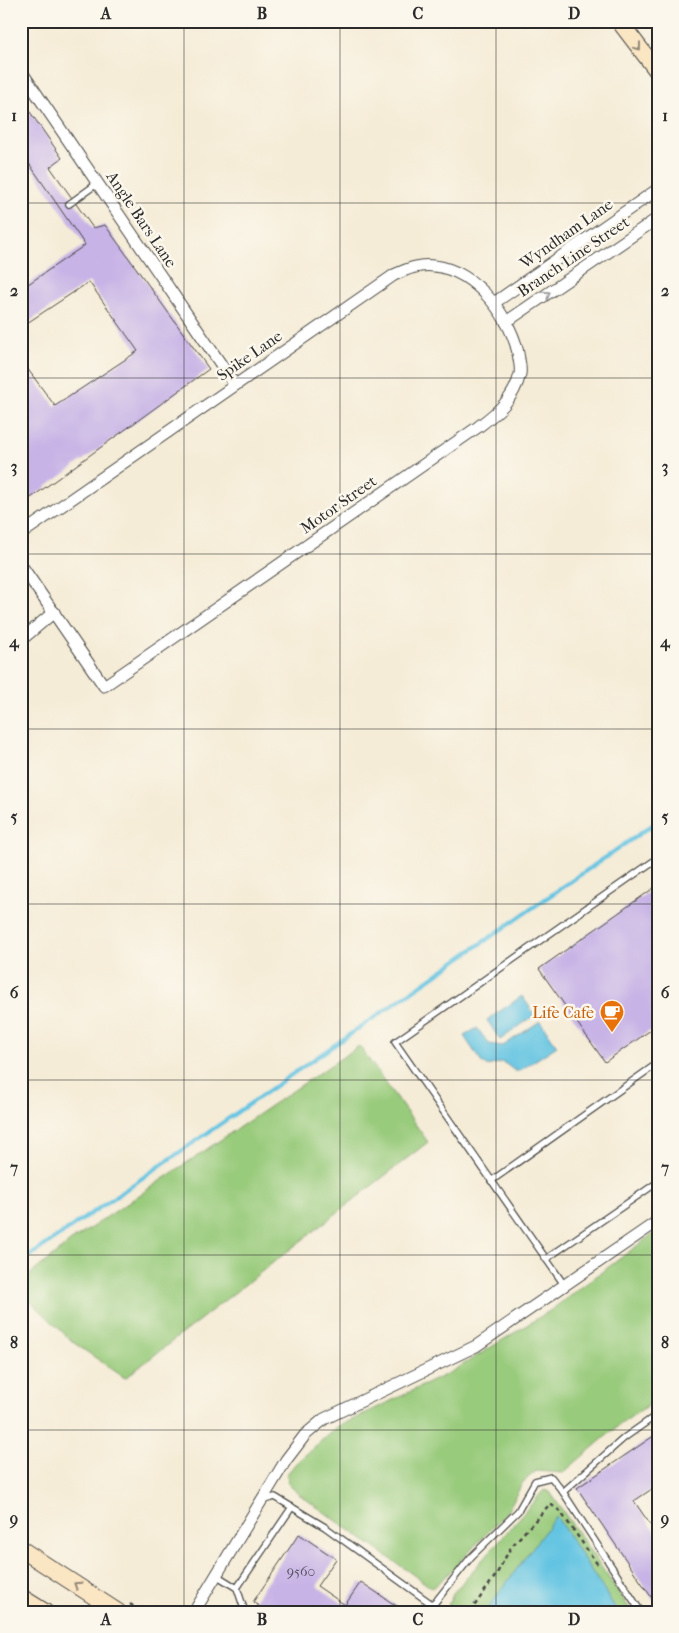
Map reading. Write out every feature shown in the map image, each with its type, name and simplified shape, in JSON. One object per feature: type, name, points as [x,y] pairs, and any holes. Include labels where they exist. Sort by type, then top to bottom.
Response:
[{"type":"main road","points":[[619,21],[658,72]]},
{"type":"main road","points":[[21,1548],[118,1612]]},
{"type":"main road","points":[[21,1597],[45,1612]]},
{"type":"street","name":"Angle Bars Lane","points":[[21,71],[235,385]]},
{"type":"street","name":"Wyndham Lane","points":[[497,307],[658,189]]},
{"type":"street","name":"Branch Line Street","points":[[506,322],[658,218]]},
{"type":"street","name":"Spike Lane","points":[[21,534],[394,275],[410,267],[435,266],[458,273],[497,307]]},
{"type":"street","name":"Motor Street","points":[[54,612],[104,686],[478,427],[505,406],[514,392],[521,372],[517,342],[497,307]]},
{"type":"street","points":[[21,565],[54,612],[21,640]]},
{"type":"street","points":[[194,1612],[291,1454],[305,1435],[324,1420],[476,1346],[658,1222]]},
{"type":"lane","points":[[69,204],[98,183]]},
{"type":"lane","points":[[565,1286],[395,1042],[658,858]]},
{"type":"lane","points":[[491,1181],[658,1064]]},
{"type":"lane","points":[[546,1258],[658,1182]]},
{"type":"lane","points":[[563,1492],[624,1438],[658,1414]]},
{"type":"lane","points":[[429,1612],[471,1556],[518,1511],[535,1481],[551,1477],[563,1492],[641,1612]]},
{"type":"lane","points":[[262,1501],[275,1497],[292,1507],[324,1527],[433,1605]]},
{"type":"lane","points":[[237,1588],[292,1507]]},
{"type":"lane","points":[[216,1575],[237,1588],[245,1612]]},
{"type":"path","points":[[470,1612],[496,1575],[511,1547],[550,1504],[560,1511],[604,1572]]},
{"type":"green space","points":[[359,1046],[428,1142],[125,1378],[74,1343],[21,1292],[21,1282],[70,1242]]},
{"type":"green space","points":[[658,1230],[658,1398],[618,1426],[563,1473],[536,1471],[523,1482],[507,1512],[451,1571],[432,1588],[300,1495],[288,1484],[287,1474],[296,1463],[337,1427],[451,1372],[551,1310]]},
{"type":"green space","points":[[544,1490],[550,1492],[632,1612],[445,1612],[454,1592]]},
{"type":"water","points":[[522,996],[535,1015],[500,1040],[487,1020]]},
{"type":"water","points":[[540,1021],[557,1046],[519,1071],[515,1071],[503,1062],[487,1066],[482,1063],[464,1036],[477,1028],[489,1044],[503,1046]]},
{"type":"water","points":[[556,1516],[618,1612],[485,1612]]},
{"type":"building","points":[[21,99],[62,158],[50,167],[93,228],[105,225],[209,369],[21,505],[21,360],[55,406],[138,351],[89,282],[21,327],[21,289],[85,245],[28,162],[21,167]]},
{"type":"building","points":[[658,885],[658,1025],[605,1062],[539,969]]},
{"type":"building","points":[[658,1433],[658,1485],[634,1501],[658,1536],[658,1607],[577,1488]]},
{"type":"building","points":[[299,1534],[336,1559],[317,1586],[345,1605],[361,1582],[398,1607],[395,1612],[267,1612],[253,1602]]},
{"type":"waterway","points":[[21,1262],[658,821]]},
{"type":"place","name":"Life Cafe","points":[[612,1033]]}]
